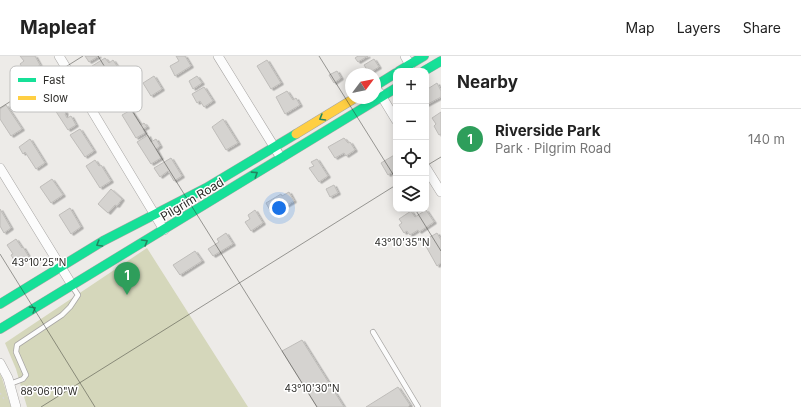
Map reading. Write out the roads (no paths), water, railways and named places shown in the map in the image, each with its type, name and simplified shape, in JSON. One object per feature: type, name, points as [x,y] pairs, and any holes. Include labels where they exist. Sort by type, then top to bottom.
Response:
[{"type":"street","points":[[59,56],[65,66]]},
{"type":"street","points":[[218,56],[281,158]]},
{"type":"street","points":[[405,56],[410,65]]},
{"type":"street","points":[[404,68],[424,56]]},
{"type":"street","points":[[429,68],[441,61]]},
{"type":"street","points":[[381,82],[393,75]]},
{"type":"street","name":"Pilgrim Road","points":[[0,329],[393,90]]},
{"type":"street","points":[[382,97],[393,115]]},
{"type":"street","name":"Pilgrim Road","points":[[0,304],[103,241],[206,188],[345,104]]},
{"type":"street","points":[[93,112],[164,230]]},
{"type":"street","points":[[0,168],[72,285]]},
{"type":"street","points":[[429,173],[441,192]]},
{"type":"street","points":[[0,363],[8,378],[16,407]]},
{"type":"lane","points":[[10,384],[23,379],[26,375],[16,352],[17,345],[62,315],[70,307],[78,295],[72,285]]},
{"type":"lane","points":[[373,332],[418,407]]},
{"type":"place","name":"Riverside Park","points":[[127,295]]}]
